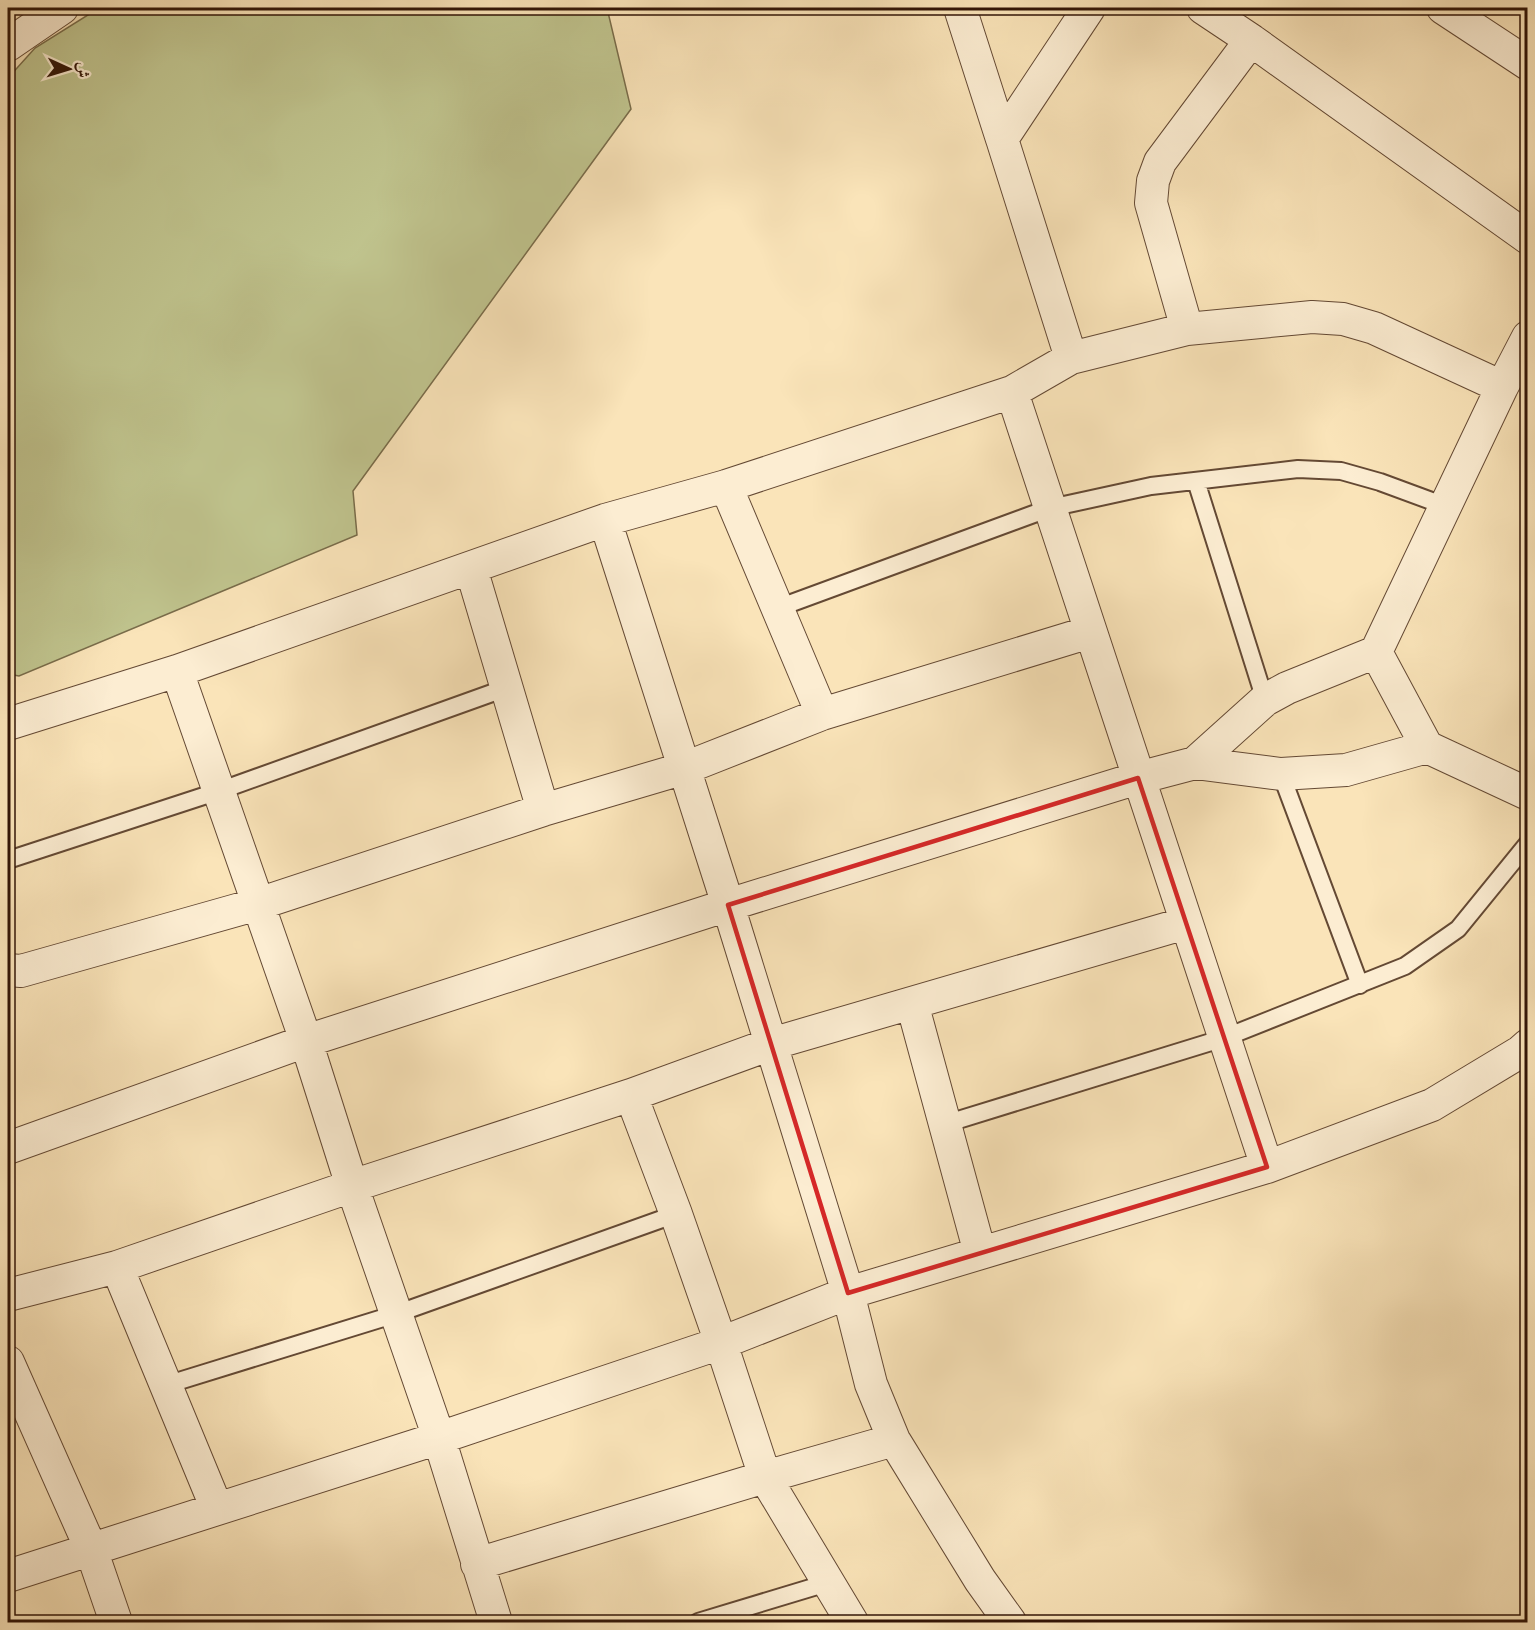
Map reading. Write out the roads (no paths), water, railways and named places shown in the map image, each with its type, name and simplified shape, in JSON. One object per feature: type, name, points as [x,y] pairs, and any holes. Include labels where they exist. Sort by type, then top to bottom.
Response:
[{"type":"street","points":[[8,45],[62,8]]},
{"type":"street","points":[[960,8],[1071,358]]},
{"type":"street","points":[[1002,139],[1089,8]]},
{"type":"street","points":[[1203,8],[1527,238]]},
{"type":"street","points":[[1443,8],[1527,64]]},
{"type":"street","points":[[1187,329],[1151,203],[1153,181],[1160,162],[1251,40]]},
{"type":"street","points":[[8,724],[177,671],[605,520],[726,486],[1012,392],[1071,358],[1187,329],[1312,317],[1343,319],[1374,328],[1502,387]]},
{"type":"street","points":[[1195,763],[1265,700],[1287,688],[1376,652],[1527,337]]},
{"type":"street","points":[[1012,392],[1267,1167]]},
{"type":"street","points":[[726,486],[822,714]]},
{"type":"street","points":[[605,520],[729,905],[848,1293],[871,1384],[894,1440],[980,1580],[1010,1623]]},
{"type":"street","points":[[471,568],[543,810]]},
{"type":"street","points":[[8,970],[21,971],[258,904],[543,810],[685,768],[822,714],[1090,632]]},
{"type":"street","points":[[1376,652],[1427,747],[1527,794]]},
{"type":"street","points":[[177,671],[306,1041],[352,1186],[439,1438],[496,1623]]},
{"type":"street","points":[[8,1148],[306,1041],[729,905],[1138,778],[1195,763],[1281,774],[1346,771],[1427,747]]},
{"type":"street","points":[[8,1295],[117,1266],[631,1095],[771,1044],[1186,923]]},
{"type":"street","points":[[912,1003],[980,1253]]},
{"type":"street","points":[[8,1576],[439,1438],[721,1342],[848,1293],[1267,1167],[1432,1105],[1525,1054]]},
{"type":"street","points":[[631,1095],[721,1342],[765,1477],[852,1623]]},
{"type":"street","points":[[117,1266],[217,1509]]},
{"type":"street","points":[[8,1362],[91,1549],[116,1623]]},
{"type":"street","points":[[477,1564],[894,1440]]},
{"type":"lane","points":[[778,608],[1050,508],[1151,486],[1298,470],[1341,471],[1380,482],[1445,506]]},
{"type":"lane","points":[[1197,481],[1265,700]]},
{"type":"lane","points":[[8,860],[219,791],[506,688]]},
{"type":"lane","points":[[1281,774],[1360,985]]},
{"type":"lane","points":[[945,1124],[1224,1038],[1405,966],[1458,929],[1527,843]]},
{"type":"lane","points":[[166,1385],[396,1314],[676,1214]]},
{"type":"lane","points":[[698,1623],[722,1619],[827,1583]]}]
